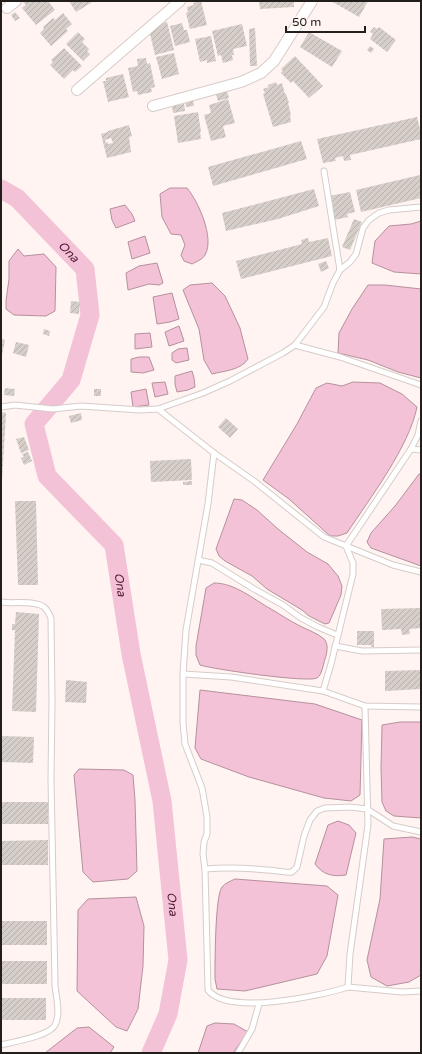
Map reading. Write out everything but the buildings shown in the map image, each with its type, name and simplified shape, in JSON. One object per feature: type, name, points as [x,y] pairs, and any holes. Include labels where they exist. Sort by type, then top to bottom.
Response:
[{"type":"street","points":[[7,8],[16,1]]},
{"type":"street","points":[[77,90],[180,1]]},
{"type":"street","points":[[153,106],[241,82],[261,73],[278,56],[312,1]]},
{"type":"lane","points":[[324,171],[340,270]]},
{"type":"lane","points":[[1,408],[15,405],[53,409],[81,406],[140,410],[158,409],[203,393],[230,381],[295,345],[324,307],[333,282],[340,270],[350,262],[356,254],[363,228],[368,220],[379,213],[388,210],[421,207]]},
{"type":"lane","points":[[295,345],[340,357],[421,385]]},
{"type":"lane","points":[[158,409],[214,453],[254,481],[324,537],[393,565],[421,572]]},
{"type":"lane","points":[[346,546],[411,449],[418,435],[421,421]]},
{"type":"lane","points":[[411,449],[421,450]]},
{"type":"lane","points":[[214,453],[208,504],[186,630],[183,674],[183,723],[185,744],[202,788],[207,817],[207,834],[204,842],[203,854],[205,869],[208,990],[212,996],[222,1000],[259,1004],[298,999],[333,992],[348,986],[402,992],[421,991]]},
{"type":"lane","points":[[323,691],[352,574],[353,563],[346,546]]},
{"type":"lane","points":[[198,560],[212,563],[283,605],[301,618],[337,635]]},
{"type":"lane","points":[[1,602],[39,604],[44,607],[51,618],[51,780],[55,986],[58,1018],[55,1027],[49,1031],[37,1036],[1,1045]]},
{"type":"lane","points":[[335,646],[362,651],[421,650]]},
{"type":"lane","points":[[183,674],[231,677],[323,691],[365,706],[421,707]]},
{"type":"lane","points":[[348,986],[350,954],[368,825],[365,706]]},
{"type":"lane","points":[[205,869],[225,868],[269,870],[285,873],[292,872],[297,867],[304,836],[310,820],[317,811],[325,808],[350,807],[367,809],[393,826],[421,832]]},
{"type":"lane","points":[[238,1053],[252,1029],[259,1004]]},
{"type":"shaded area","points":[[170,188],[187,188],[200,210],[207,230],[208,248],[205,255],[192,264],[184,261],[181,255],[185,245],[181,235],[171,234],[162,217],[160,194]]},
{"type":"shaded area","points":[[125,205],[135,221],[116,228],[112,220],[110,209]]},
{"type":"shaded area","points":[[421,221],[421,274],[394,272],[372,263],[375,241],[389,226],[411,224]]},
{"type":"shaded area","points":[[145,236],[150,253],[132,259],[128,242]]},
{"type":"shaded area","points":[[18,249],[24,256],[44,254],[56,267],[55,311],[46,316],[14,315],[6,309],[9,261]]},
{"type":"shaded area","points":[[157,263],[163,283],[159,285],[149,284],[128,290],[126,273],[139,266]]},
{"type":"shaded area","points":[[212,283],[225,296],[240,328],[248,359],[237,368],[212,374],[204,360],[199,329],[183,290],[190,285]]},
{"type":"shaded area","points":[[368,285],[385,285],[421,289],[421,378],[398,372],[368,360],[338,353],[339,333],[352,309]]},
{"type":"shaded area","points":[[172,293],[179,319],[157,324],[153,297]]},
{"type":"shaded area","points":[[179,326],[184,341],[169,346],[165,332]]},
{"type":"shaded area","points":[[150,333],[152,347],[135,349],[135,334]]},
{"type":"shaded area","points":[[187,348],[189,360],[176,363],[172,360],[172,353],[178,349]]},
{"type":"shaded area","points":[[149,357],[154,370],[143,373],[131,372],[131,359]]},
{"type":"shaded area","points":[[192,371],[195,387],[177,392],[175,376]]},
{"type":"shaded area","points":[[165,382],[168,394],[155,397],[152,383]]},
{"type":"shaded area","points":[[353,382],[380,383],[402,394],[417,407],[406,439],[388,472],[367,504],[347,533],[338,536],[330,536],[289,499],[263,480],[297,424],[316,388],[327,383],[342,386]]},
{"type":"shaded area","points":[[146,389],[149,405],[133,407],[131,392]]},
{"type":"shaded area","points":[[419,474],[421,474],[421,566],[371,548],[367,542],[371,533],[395,506]]},
{"type":"shaded area","points":[[234,499],[242,500],[257,510],[307,552],[328,564],[338,576],[342,586],[341,595],[329,623],[325,624],[309,616],[302,610],[267,589],[252,576],[219,556],[216,549]]},
{"type":"shaded area","points":[[214,583],[229,586],[251,596],[324,639],[327,643],[327,651],[319,677],[297,679],[240,672],[200,665],[196,655],[196,646],[206,588]]},
{"type":"shaded area","points":[[200,690],[315,704],[362,720],[360,795],[351,801],[324,798],[249,777],[201,759],[195,748]]},
{"type":"shaded area","points":[[400,722],[421,722],[421,818],[394,816],[386,811],[382,802],[382,725]]},
{"type":"shaded area","points":[[79,769],[124,770],[133,775],[137,871],[128,879],[93,882],[83,872],[74,775]]},
{"type":"shaded area","points":[[338,821],[349,825],[356,833],[346,875],[337,876],[321,871],[315,864],[328,825]]},
{"type":"shaded area","points":[[412,837],[421,839],[421,975],[409,982],[387,986],[371,977],[367,960],[380,899],[384,839]]},
{"type":"shaded area","points":[[235,879],[327,886],[338,895],[327,956],[317,974],[245,991],[217,989],[215,979],[215,959],[218,903],[222,887],[226,883]]},
{"type":"shaded area","points":[[136,897],[144,926],[143,966],[138,1009],[127,1031],[116,1027],[77,991],[78,910],[88,899]]},
{"type":"shaded area","points":[[215,1023],[234,1024],[248,1032],[233,1053],[198,1053],[207,1026]]},
{"type":"shaded area","points":[[89,1027],[114,1047],[110,1053],[45,1053],[77,1028]]},
{"type":"waterway","name":"Ona","points":[[1,189],[17,198],[85,269],[90,315],[71,380],[34,424],[47,476],[114,545],[131,654],[162,801],[178,960],[168,1014],[151,1053]]}]
